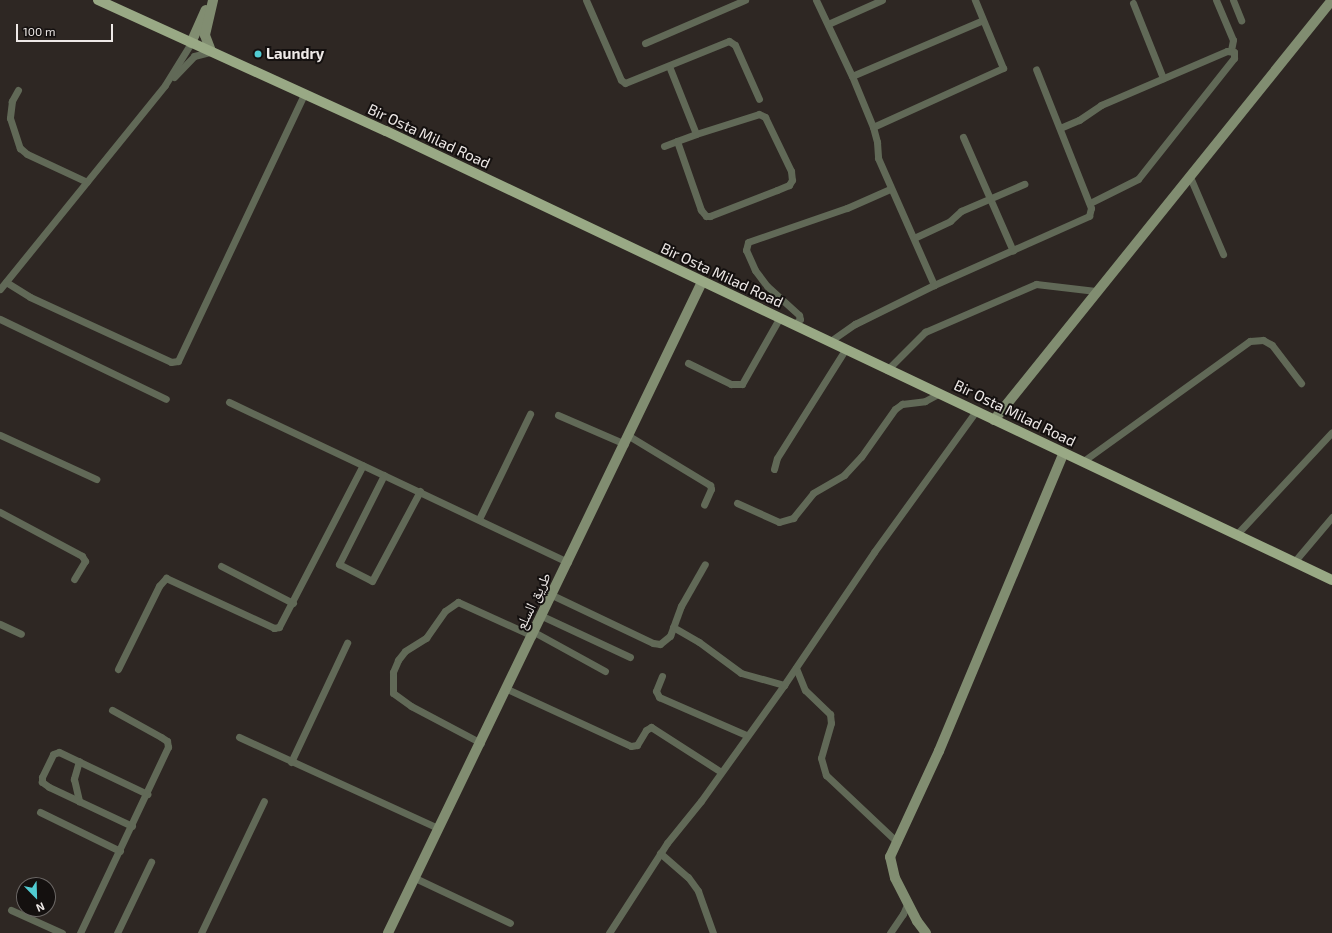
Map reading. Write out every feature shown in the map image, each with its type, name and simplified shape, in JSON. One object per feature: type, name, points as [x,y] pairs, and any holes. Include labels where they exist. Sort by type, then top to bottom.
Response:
[{"type":"main road","name":"Bir Osta Milad Road","points":[[98,0],[211,51],[887,370],[940,393],[1062,454],[1237,534],[1332,580]]},
{"type":"street","points":[[586,0],[620,80],[625,83],[632,82],[725,42],[732,42],[760,99]]},
{"type":"street","points":[[645,43],[745,0]]},
{"type":"street","points":[[816,0],[852,76],[873,127],[877,142],[878,158],[890,189],[914,238],[934,285]]},
{"type":"street","points":[[828,24],[882,0]]},
{"type":"street","points":[[873,127],[1003,68],[975,0]]},
{"type":"street","points":[[1090,203],[1138,179],[1234,58],[1234,52],[1231,50],[1233,40],[1216,0]]},
{"type":"street","points":[[1233,0],[1241,20]]},
{"type":"street","points":[[994,420],[1096,291],[1190,177],[1332,0]]},
{"type":"street","points":[[165,85],[191,42],[206,9],[212,3]]},
{"type":"street","points":[[0,289],[165,85],[194,56],[211,51],[205,35],[212,3]]},
{"type":"street","points":[[1133,3],[1163,78]]},
{"type":"street","points":[[852,76],[983,20]]},
{"type":"street","points":[[1060,128],[1080,120],[1101,105],[1231,50]]},
{"type":"street","points":[[669,66],[696,134]]},
{"type":"street","points":[[829,342],[855,324],[934,285],[1089,216],[1092,212],[1090,203],[1036,69]]},
{"type":"street","points":[[18,90],[12,101],[10,118],[20,148],[27,154],[86,182]]},
{"type":"street","points":[[6,282],[30,297],[171,362],[178,361],[221,276],[304,95]]},
{"type":"street","points":[[664,146],[677,141],[696,134],[755,114],[762,115],[791,171],[792,180],[788,185],[777,190],[710,216],[706,216],[701,210],[677,141]]},
{"type":"street","points":[[963,137],[1012,251]]},
{"type":"street","points":[[1190,177],[1223,254]]},
{"type":"street","points":[[914,238],[950,220],[961,211],[1024,184]]},
{"type":"street","points":[[794,325],[800,320],[799,315],[767,286],[755,270],[746,250],[748,242],[847,208],[890,189]]},
{"type":"street","name":"طريق السلع","points":[[388,933],[534,634],[702,282]]},
{"type":"street","points":[[887,370],[925,332],[1036,284],[1096,291]]},
{"type":"street","points":[[0,319],[166,399]]},
{"type":"street","points":[[688,363],[731,384],[742,384],[779,319]]},
{"type":"street","points":[[1082,462],[1250,341],[1262,340],[1272,345],[1301,383]]},
{"type":"street","points":[[774,469],[777,458],[846,350]]},
{"type":"street","points":[[737,503],[779,522],[793,518],[813,493],[844,475],[861,457],[895,409],[902,404],[925,401],[940,393]]},
{"type":"street","points":[[229,402],[568,562]]},
{"type":"street","points":[[609,933],[660,852],[721,772],[746,735],[784,685],[874,552],[976,411]]},
{"type":"street","points":[[479,519],[530,414]]},
{"type":"street","points":[[558,415],[627,440],[710,485],[712,489],[704,506]]},
{"type":"street","points":[[1237,534],[1332,432]]},
{"type":"street","points":[[0,435],[96,479]]},
{"type":"street","points":[[926,933],[917,921],[892,869],[890,857],[942,744],[1062,454]]},
{"type":"street","points":[[118,669],[159,586],[166,578],[274,628],[282,624],[363,465]]},
{"type":"street","points":[[384,475],[340,564],[372,581],[420,491]]},
{"type":"street","points":[[0,512],[82,556],[86,561],[74,579]]},
{"type":"street","points":[[1294,562],[1332,517]]},
{"type":"street","points":[[552,595],[654,643],[664,641],[673,627],[681,606],[705,564]]},
{"type":"street","points":[[221,566],[293,602]]},
{"type":"street","points":[[481,743],[393,693],[392,682],[398,660],[405,651],[426,638],[444,611],[458,602],[534,634],[605,671]]},
{"type":"street","points":[[542,616],[630,657]]},
{"type":"street","points":[[0,624],[21,634]]},
{"type":"street","points":[[673,627],[699,642],[742,673],[784,685]]},
{"type":"street","points":[[291,762],[347,643]]},
{"type":"street","points":[[796,668],[806,690],[830,714],[831,723],[821,758],[826,775],[897,842]]},
{"type":"street","points":[[662,676],[656,691],[659,697],[746,735]]},
{"type":"street","points":[[507,689],[631,746],[637,744],[646,730],[651,727],[721,772]]},
{"type":"street","points":[[80,933],[132,826],[168,743],[153,731],[112,710]]},
{"type":"street","points":[[239,737],[438,828]]},
{"type":"street","points":[[132,826],[49,787],[42,782],[42,776],[56,752],[79,761],[146,794]]},
{"type":"street","points":[[79,761],[74,779],[79,801]]},
{"type":"street","points":[[201,933],[264,801]]},
{"type":"street","points":[[40,812],[120,851]]},
{"type":"street","points":[[660,852],[688,876],[698,891],[713,933]]},
{"type":"street","points":[[117,933],[150,862]]},
{"type":"street","points":[[415,878],[510,923]]},
{"type":"street","points":[[890,933],[903,914],[908,902]]},
{"type":"street","points":[[11,910],[62,933]]},
{"type":"place","name":"Laundry","points":[[258,54]]}]
